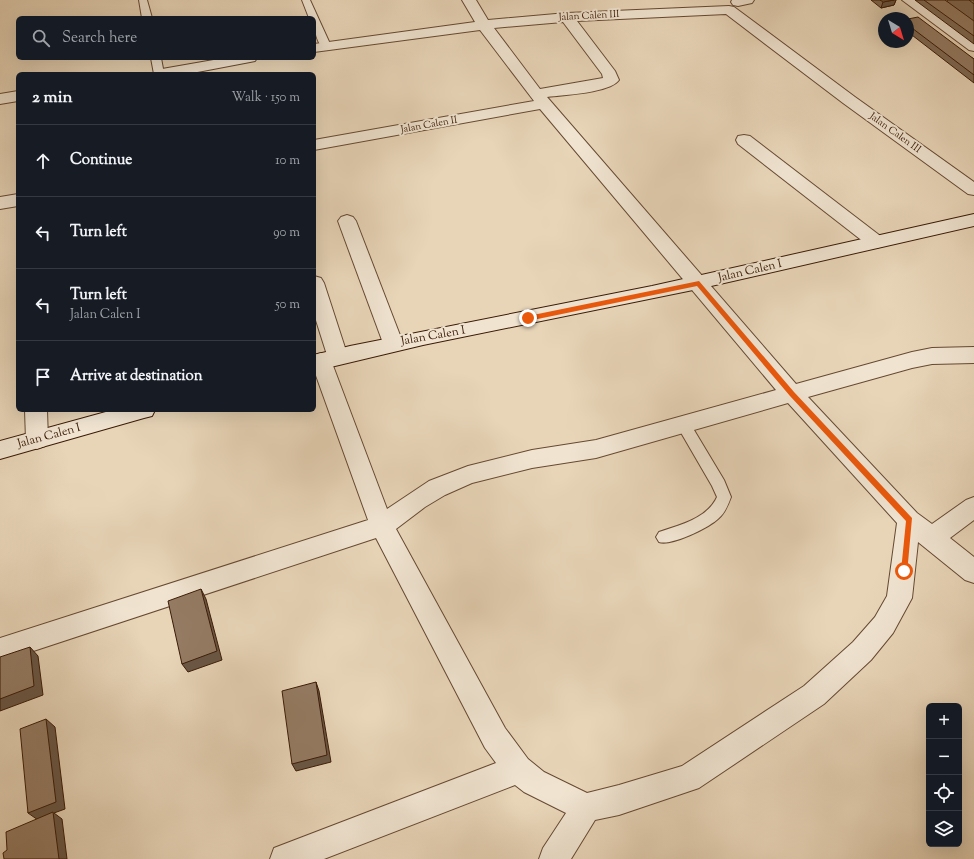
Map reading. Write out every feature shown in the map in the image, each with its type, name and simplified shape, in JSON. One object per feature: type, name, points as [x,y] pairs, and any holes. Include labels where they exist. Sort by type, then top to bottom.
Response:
[{"type":"street","points":[[469,0],[484,25],[540,99],[699,283],[792,394],[909,520],[974,572]]},
{"type":"street","points":[[608,0],[616,15]]},
{"type":"street","points":[[909,0],[974,47]]},
{"type":"street","name":"Jalan Calen III","points":[[320,47],[484,25],[566,17],[616,15],[738,3],[849,100],[974,190]]},
{"type":"street","name":"Jalan Calen II","points":[[316,145],[540,99],[603,84],[611,80],[610,74],[566,17]]},
{"type":"street","points":[[177,72],[244,64]]},
{"type":"street","points":[[0,99],[16,96]]},
{"type":"street","points":[[744,140],[876,242]]},
{"type":"street","points":[[0,203],[16,200]]},
{"type":"street","name":"Jalan Calen I","points":[[324,360],[394,343],[528,318],[699,283],[974,220]]},
{"type":"street","points":[[347,221],[394,343]]},
{"type":"street","points":[[316,298],[324,360],[382,526],[495,738],[518,769],[534,782],[586,808],[619,800],[689,778],[814,695],[862,651],[884,625],[899,598],[909,520]]},
{"type":"street","points":[[0,650],[382,526],[417,500],[437,488],[468,475],[532,458],[596,449],[932,356],[974,355]]},
{"type":"street","points":[[36,412],[37,440]]},
{"type":"street","name":"Jalan Calen I","points":[[0,450],[137,412]]},
{"type":"street","points":[[932,538],[974,506]]},
{"type":"street","points":[[285,859],[518,769]]},
{"type":"street","points":[[554,859],[586,808]]},
{"type":"lane","points":[[143,0],[147,16]]},
{"type":"lane","points":[[306,0],[313,16]]},
{"type":"lane","points":[[316,28],[320,47]]},
{"type":"lane","points":[[156,60],[160,72]]},
{"type":"lane","points":[[664,537],[710,518],[717,512],[724,497],[719,484],[683,424]]},
{"type":"building","points":[[880,0],[894,0],[883,2]]},
{"type":"building","points":[[924,0],[945,0],[974,21],[974,36]]},
{"type":"building","points":[[918,17],[974,59],[974,75],[914,30],[914,18]]},
{"type":"building","points":[[201,589],[217,651],[182,664],[168,601]]},
{"type":"building","points":[[30,647],[34,686],[0,699],[0,657]]},
{"type":"building","points":[[316,682],[327,755],[292,764],[282,691]]},
{"type":"building","points":[[46,719],[56,802],[28,813],[20,729]]},
{"type":"building","points":[[53,812],[59,859],[4,859],[3,853],[7,850],[6,832]]},
{"type":"route","points":[[528,318],[699,283],[792,394],[909,520],[904,571]]}]
